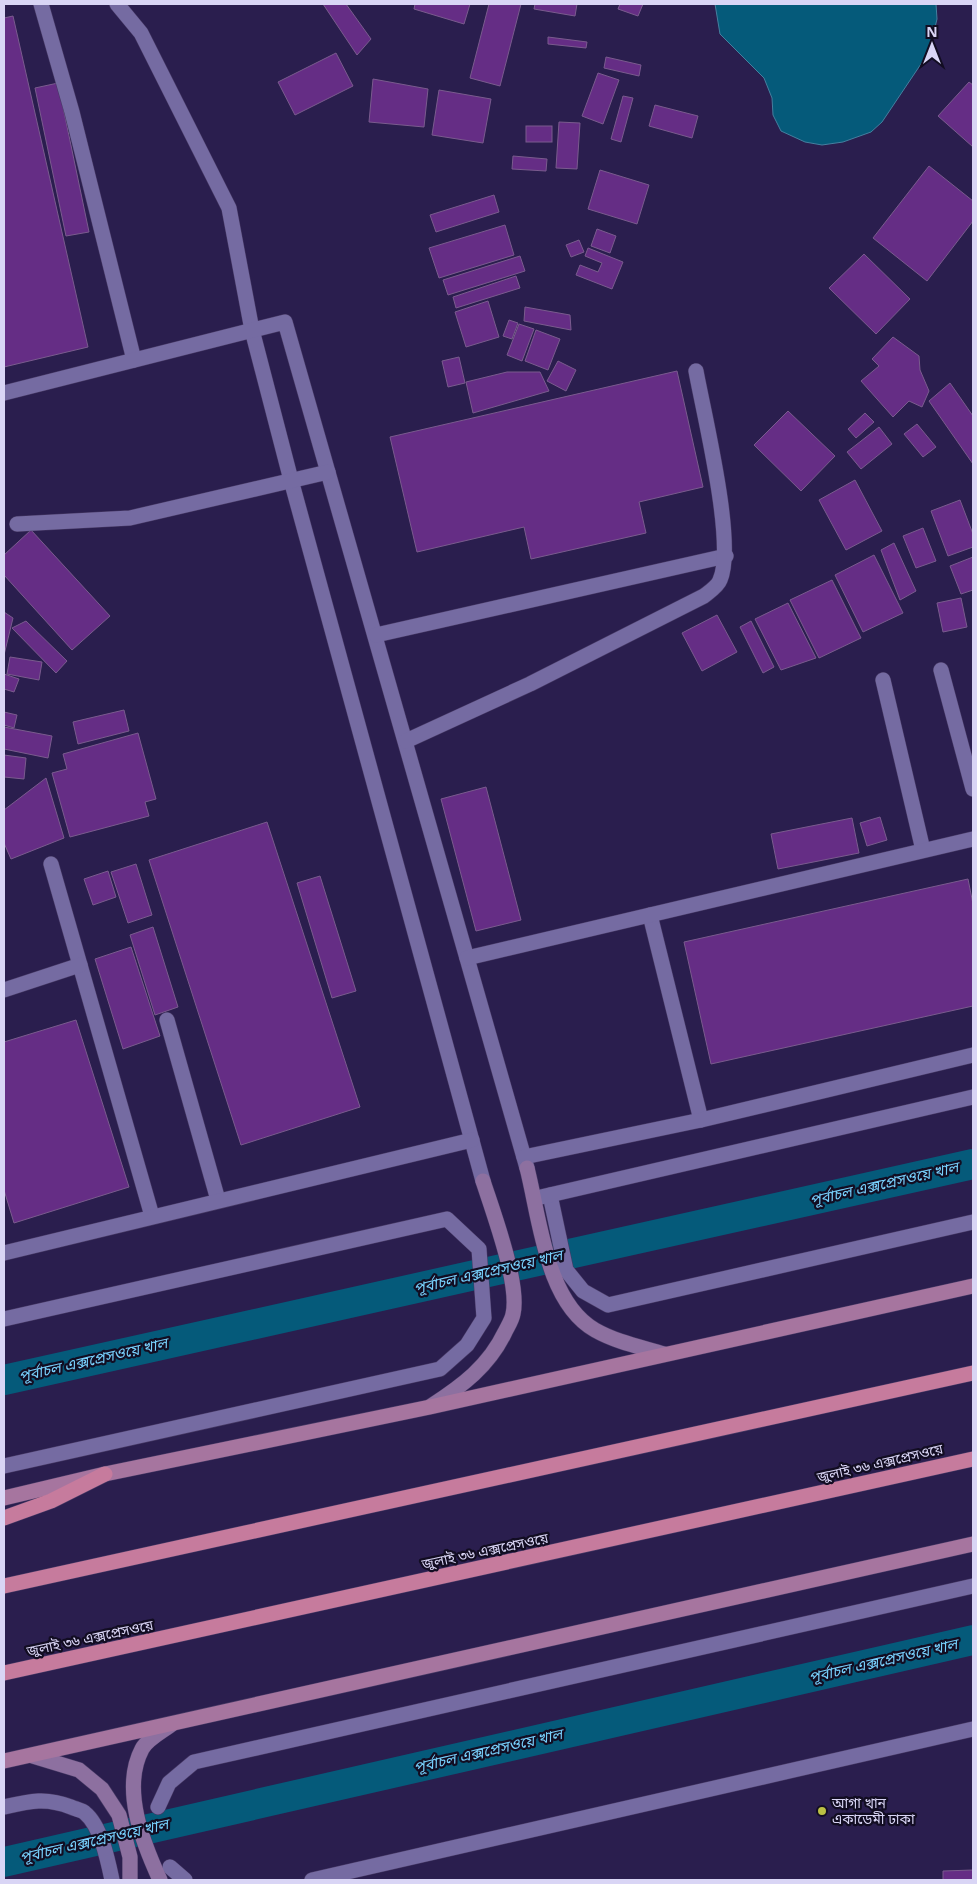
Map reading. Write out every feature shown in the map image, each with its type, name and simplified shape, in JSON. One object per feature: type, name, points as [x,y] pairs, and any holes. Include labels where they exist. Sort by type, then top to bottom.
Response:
[{"type":"highway","points":[[4,1586],[973,1372]]},
{"type":"highway","name":"জুলাই ৩৬ এক্সপ্রেসওয়ে","points":[[4,1674],[973,1459]]},
{"type":"highway","points":[[4,1518],[51,1501],[105,1474]]},
{"type":"main road","points":[[4,1498],[105,1474],[430,1407],[973,1286]]},
{"type":"main road","points":[[4,1761],[973,1544]]},
{"type":"street","points":[[41,4],[72,112],[134,360]]},
{"type":"street","points":[[117,4],[141,33],[228,208],[252,330],[291,480],[483,1180],[499,1228],[514,1291],[513,1315],[498,1348],[465,1384],[430,1407]]},
{"type":"street","points":[[4,393],[285,322],[526,1163],[542,1197],[566,1270],[583,1291],[608,1305],[973,1222]]},
{"type":"street","points":[[406,741],[530,684],[704,596],[720,581],[726,556],[723,522],[696,371]]},
{"type":"street","points":[[17,524],[130,518],[328,472]]},
{"type":"street","points":[[376,635],[726,556]]},
{"type":"street","points":[[941,670],[973,789]]},
{"type":"street","points":[[883,680],[923,850]]},
{"type":"street","points":[[467,958],[973,839]]},
{"type":"street","points":[[51,864],[152,1216]]},
{"type":"street","points":[[650,915],[701,1120]]},
{"type":"street","points":[[4,990],[80,965]]},
{"type":"street","points":[[167,1020],[218,1200]]},
{"type":"street","points":[[526,1163],[973,1055]]},
{"type":"street","points":[[542,1197],[973,1097]]},
{"type":"street","points":[[4,1253],[472,1140]]},
{"type":"street","points":[[542,1197],[547,1250],[560,1294],[572,1311],[595,1330],[629,1344],[664,1354]]},
{"type":"street","points":[[4,1318],[447,1219],[479,1249],[484,1318],[467,1345],[440,1369],[4,1466]]},
{"type":"street","points":[[158,1807],[169,1783],[194,1762],[973,1586]]},
{"type":"street","points":[[160,1880],[134,1807],[135,1770],[142,1747],[172,1724]]},
{"type":"street","points":[[312,1880],[973,1729]]},
{"type":"street","points":[[33,1756],[79,1770],[102,1789],[120,1815],[130,1857],[130,1880]]},
{"type":"street","points":[[4,1807],[39,1799],[86,1813],[97,1830],[107,1853],[112,1880]]},
{"type":"street","points":[[170,1867],[185,1880]]},
{"type":"water","points":[[715,4],[936,4],[937,19],[929,52],[882,122],[871,132],[843,142],[822,145],[805,142],[781,131],[773,115],[772,98],[764,78],[720,34]]},
{"type":"building","points":[[323,4],[346,4],[371,39],[357,55]]},
{"type":"building","points":[[415,4],[470,4],[464,24],[414,9]]},
{"type":"building","points":[[489,4],[521,4],[500,86],[470,78]]},
{"type":"building","points":[[535,4],[577,4],[575,16],[534,9]]},
{"type":"building","points":[[620,4],[643,4],[638,16],[618,9]]},
{"type":"building","points":[[13,16],[88,347],[4,367],[4,18]]},
{"type":"building","points":[[548,37],[587,42],[586,48],[548,44]]},
{"type":"building","points":[[336,53],[353,86],[295,115],[278,82]]},
{"type":"building","points":[[606,57],[641,65],[639,76],[604,68]]},
{"type":"building","points":[[598,73],[619,80],[603,124],[582,116]]},
{"type":"building","points":[[373,79],[428,89],[424,127],[369,122]]},
{"type":"building","points":[[969,82],[973,85],[973,147],[938,116]]},
{"type":"building","points":[[58,83],[89,232],[66,236],[35,88]]},
{"type":"building","points":[[439,90],[491,99],[483,143],[432,135]]},
{"type":"building","points":[[623,96],[633,98],[621,142],[611,139]]},
{"type":"building","points":[[655,105],[698,116],[692,138],[649,126]]},
{"type":"building","points":[[559,122],[580,123],[577,169],[556,168]]},
{"type":"building","points":[[526,126],[552,126],[552,142],[526,142]]},
{"type":"building","points":[[513,156],[547,159],[546,171],[512,169]]},
{"type":"building","points":[[929,166],[973,201],[973,221],[927,281],[873,238]]},
{"type":"building","points":[[600,170],[649,185],[637,224],[588,209]]},
{"type":"building","points":[[494,195],[499,212],[436,232],[430,215]]},
{"type":"building","points":[[505,225],[514,255],[439,278],[429,248]]},
{"type":"building","points":[[597,229],[616,236],[610,253],[591,246]]},
{"type":"building","points":[[579,240],[584,252],[571,257],[566,245]]},
{"type":"building","points":[[588,248],[623,262],[612,289],[576,275],[580,265],[598,272],[602,263],[585,256]]},
{"type":"building","points":[[864,254],[910,299],[876,334],[829,288]]},
{"type":"building","points":[[520,256],[525,271],[448,295],[443,280]]},
{"type":"building","points":[[516,276],[520,288],[456,308],[453,297]]},
{"type":"building","points":[[488,301],[499,337],[466,347],[455,312]]},
{"type":"building","points":[[525,307],[570,315],[571,330],[524,321]]},
{"type":"building","points":[[509,320],[518,323],[512,339],[503,336]]},
{"type":"building","points":[[519,324],[534,329],[522,361],[507,355]]},
{"type":"building","points":[[536,330],[560,339],[548,370],[525,361]]},
{"type":"building","points":[[893,337],[919,356],[920,370],[929,391],[922,407],[909,401],[893,417],[861,381],[879,366],[872,359]]},
{"type":"building","points":[[459,357],[465,383],[448,387],[442,361]]},
{"type":"building","points":[[558,361],[576,370],[566,391],[547,381]]},
{"type":"building","points":[[677,371],[703,487],[639,502],[646,533],[531,559],[524,527],[417,552],[390,437]]},
{"type":"building","points":[[507,372],[540,372],[549,391],[473,413],[466,382]]},
{"type":"building","points":[[950,383],[973,416],[973,464],[929,401]]},
{"type":"building","points":[[788,411],[835,456],[801,491],[754,445]]},
{"type":"building","points":[[865,413],[874,422],[856,438],[848,429]]},
{"type":"building","points":[[917,424],[936,447],[923,457],[904,434]]},
{"type":"building","points":[[879,427],[892,444],[861,469],[847,452]]},
{"type":"building","points":[[855,480],[882,531],[846,550],[819,500]]},
{"type":"building","points":[[960,500],[973,534],[973,547],[948,556],[931,511]]},
{"type":"building","points":[[923,528],[936,561],[916,568],[903,536]]},
{"type":"building","points":[[31,530],[110,616],[72,650],[4,575],[4,555]]},
{"type":"building","points":[[894,543],[916,591],[900,600],[881,550]]},
{"type":"building","points":[[874,555],[903,613],[863,632],[835,575]]},
{"type":"building","points":[[973,557],[973,590],[961,594],[950,566]]},
{"type":"building","points":[[832,580],[861,638],[819,658],[790,600]]},
{"type":"building","points":[[961,598],[967,627],[943,632],[937,603]]},
{"type":"building","points":[[788,603],[816,658],[781,670],[755,619]]},
{"type":"building","points":[[4,612],[13,618],[4,655]]},
{"type":"building","points":[[717,615],[737,652],[702,671],[682,633]]},
{"type":"building","points":[[26,621],[67,661],[56,673],[12,628]]},
{"type":"building","points":[[751,621],[774,667],[763,673],[740,627]]},
{"type":"building","points":[[10,657],[42,662],[39,680],[7,674]]},
{"type":"building","points":[[4,674],[19,679],[14,692],[4,689]]},
{"type":"building","points":[[124,710],[129,731],[78,744],[73,722]]},
{"type":"building","points":[[4,712],[17,715],[14,728],[4,725]]},
{"type":"building","points":[[4,727],[52,736],[48,758],[4,749]]},
{"type":"building","points":[[138,733],[156,799],[145,802],[149,816],[70,837],[52,773],[67,769],[63,754]]},
{"type":"building","points":[[4,755],[26,758],[24,779],[4,777]]},
{"type":"building","points":[[46,778],[64,838],[11,859],[4,843],[4,810]]},
{"type":"building","points":[[486,787],[521,920],[476,931],[441,799]]},
{"type":"building","points":[[880,817],[887,840],[867,846],[860,823]]},
{"type":"building","points":[[852,818],[859,853],[778,869],[771,834]]},
{"type":"building","points":[[267,822],[360,1107],[241,1145],[149,860]]},
{"type":"building","points":[[136,864],[152,915],[128,923],[111,872]]},
{"type":"building","points":[[108,871],[116,897],[93,905],[84,879]]},
{"type":"building","points":[[320,876],[356,991],[332,998],[297,883]]},
{"type":"building","points":[[968,879],[973,904],[973,1006],[711,1064],[684,942]]},
{"type":"building","points":[[153,927],[178,1007],[155,1015],[130,935]]},
{"type":"building","points":[[131,947],[160,1036],[123,1049],[95,959]]},
{"type":"building","points":[[76,1020],[129,1187],[14,1223],[4,1190],[4,1042]]},
{"type":"building","points":[[973,1870],[973,1880],[943,1880],[943,1871]]},
{"type":"waterway","name":"পূর্বাচল এক্সপ্রেসওয়ে খাল","points":[[4,1380],[973,1164]]},
{"type":"waterway","name":"পূর্বাচল এক্সপ্রেসওয়ে খাল","points":[[4,1862],[973,1640]]},
{"type":"place","name":"আগা খান একাডেমী ঢাকা","points":[[822,1811]]}]
